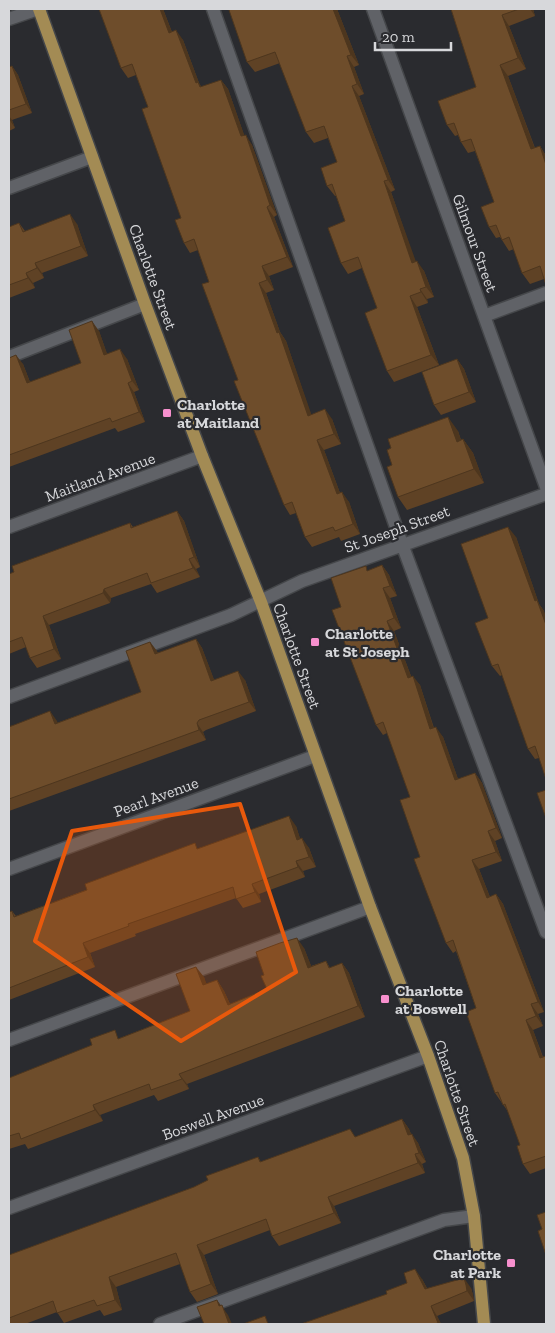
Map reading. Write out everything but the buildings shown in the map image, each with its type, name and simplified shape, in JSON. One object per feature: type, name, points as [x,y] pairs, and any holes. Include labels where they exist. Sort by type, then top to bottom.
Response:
[{"type":"main road","name":"Charlotte Street","points":[[38,9],[145,304],[202,456],[261,602],[370,907],[428,1056],[462,1158],[474,1216],[484,1324]]},
{"type":"street","points":[[9,19],[38,9]]},
{"type":"street","points":[[213,9],[402,544],[546,932]]},
{"type":"street","name":"Gilmour Street","points":[[373,9],[546,487]]},
{"type":"street","points":[[9,188],[92,157]]},
{"type":"street","points":[[484,316],[546,293]]},
{"type":"street","points":[[9,357],[145,304]]},
{"type":"street","name":"Maitland Avenue","points":[[9,528],[202,456]]},
{"type":"street","name":"St Joseph Street","points":[[9,697],[231,615],[302,581],[546,494]]},
{"type":"street","name":"Pearl Avenue","points":[[9,869],[315,756]]},
{"type":"street","points":[[9,1040],[370,907]]},
{"type":"street","name":"Boswell Avenue","points":[[9,1208],[428,1056]]},
{"type":"street","points":[[160,1324],[444,1220],[474,1216]]},
{"type":"highlighted area","points":[[240,804],[296,972],[181,1041],[35,941],[72,831]]},
{"type":"place","name":"Charlotte at Maitland","points":[[167,413]]},
{"type":"place","name":"Charlotte at St Joseph","points":[[315,642]]},
{"type":"place","name":"Charlotte at Boswell","points":[[385,999]]},
{"type":"place","name":"Charlotte at Park","points":[[511,1263]]}]
